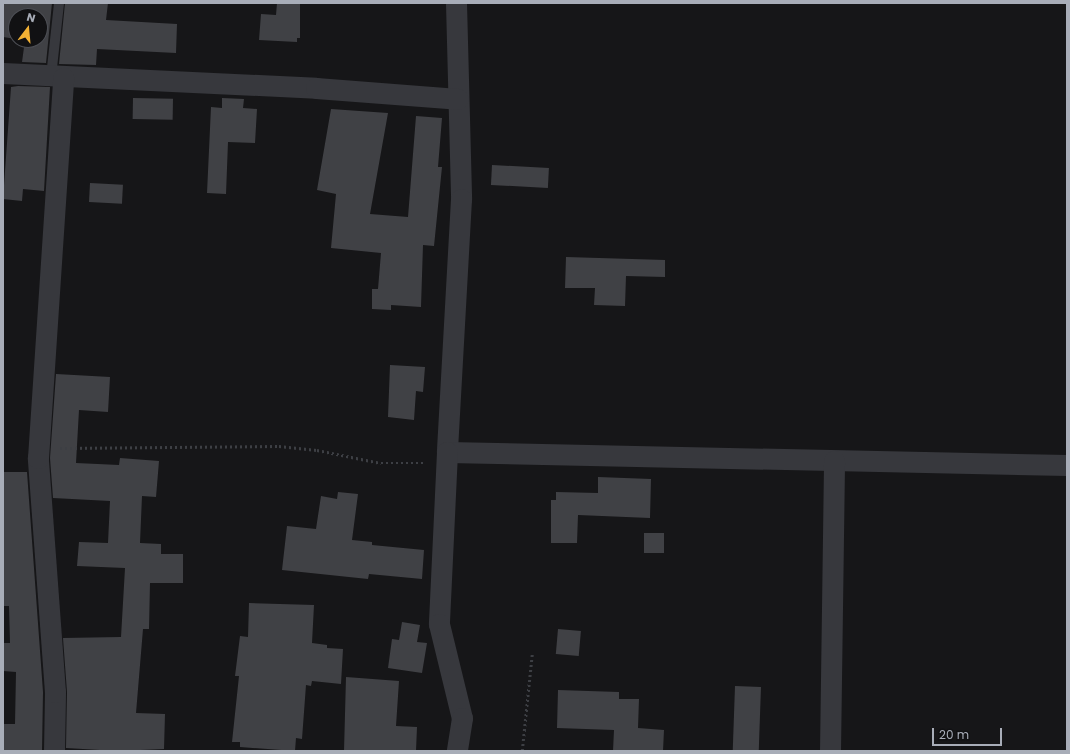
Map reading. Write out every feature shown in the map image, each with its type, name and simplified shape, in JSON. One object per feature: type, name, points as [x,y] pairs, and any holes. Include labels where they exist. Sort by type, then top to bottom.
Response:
[{"type":"street","points":[[456,3],[461,199],[446,458],[439,624],[462,718],[457,751]]},
{"type":"street","points":[[3,73],[57,77],[316,88],[458,99]]},
{"type":"street","points":[[54,751],[55,692],[38,448],[57,77]]},
{"type":"street","points":[[446,458],[1067,465]]},
{"type":"street","points":[[830,751],[834,462]]},
{"type":"lane","points":[[57,77],[59,3]]},
{"type":"path","points":[[38,448],[279,446],[317,450],[380,463],[446,458]]},
{"type":"path","points":[[522,751],[532,654]]},
{"type":"building","points":[[3,3],[52,3],[48,43],[48,8],[8,8],[8,38],[3,37]]},
{"type":"building","points":[[65,3],[108,3],[106,20],[177,24],[176,53],[97,49],[96,65],[59,64]]},
{"type":"building","points":[[277,3],[300,3],[300,38],[297,38],[297,42],[259,40],[261,14],[276,15]]},
{"type":"building","points":[[24,48],[48,48],[46,63],[22,62]]},
{"type":"building","points":[[11,87],[50,87],[44,191],[23,189],[22,201],[3,199]]},
{"type":"building","points":[[133,98],[173,99],[173,120],[133,119]]},
{"type":"building","points":[[222,98],[244,99],[243,108],[257,109],[255,143],[228,142],[226,194],[207,193],[211,107],[222,108]]},
{"type":"building","points":[[331,109],[388,113],[370,214],[408,217],[416,116],[442,118],[438,167],[442,167],[434,246],[423,245],[421,307],[391,305],[391,310],[372,309],[372,289],[378,289],[381,253],[331,248],[336,194],[317,190]]},
{"type":"building","points":[[492,165],[549,168],[548,188],[491,185]]},
{"type":"building","points":[[90,183],[123,185],[122,204],[89,202]]},
{"type":"building","points":[[566,257],[665,260],[665,277],[626,276],[625,306],[594,305],[595,288],[565,288]]},
{"type":"building","points":[[390,365],[425,367],[423,392],[416,391],[414,420],[388,417]]},
{"type":"building","points":[[56,374],[110,377],[108,412],[79,410],[76,463],[119,465],[120,458],[159,461],[156,497],[142,496],[140,543],[161,544],[161,554],[183,554],[183,583],[150,583],[149,629],[143,629],[136,713],[165,714],[164,749],[117,751],[66,748],[67,692],[63,638],[121,637],[125,568],[77,566],[79,542],[108,543],[110,501],[53,498],[50,458]]},
{"type":"building","points":[[3,472],[27,472],[43,692],[42,751],[3,751],[3,724],[15,724],[16,672],[3,671],[3,643],[10,643],[9,606],[3,606]]},
{"type":"building","points":[[598,477],[651,479],[650,518],[578,515],[577,543],[551,543],[551,500],[556,500],[556,492],[598,493]]},
{"type":"building","points":[[338,492],[358,494],[352,540],[372,542],[372,545],[424,550],[422,579],[369,574],[368,579],[282,570],[287,526],[316,529],[321,496],[337,499]]},
{"type":"building","points":[[644,533],[664,533],[664,553],[644,553]]},
{"type":"building","points":[[249,603],[314,605],[312,643],[327,645],[327,648],[343,649],[341,684],[312,681],[311,686],[306,685],[302,739],[296,738],[295,751],[240,747],[240,742],[232,742],[239,676],[235,676],[240,636],[248,637]]},
{"type":"building","points":[[402,622],[420,625],[417,642],[427,643],[422,673],[388,668],[392,639],[399,640]]},
{"type":"building","points":[[558,629],[581,631],[579,656],[556,654]]},
{"type":"building","points":[[346,677],[399,681],[396,726],[417,727],[416,751],[344,751]]},
{"type":"building","points":[[735,686],[761,687],[759,751],[733,751]]},
{"type":"building","points":[[558,690],[619,692],[619,699],[639,699],[638,728],[664,730],[663,751],[613,751],[614,730],[557,728]]}]
